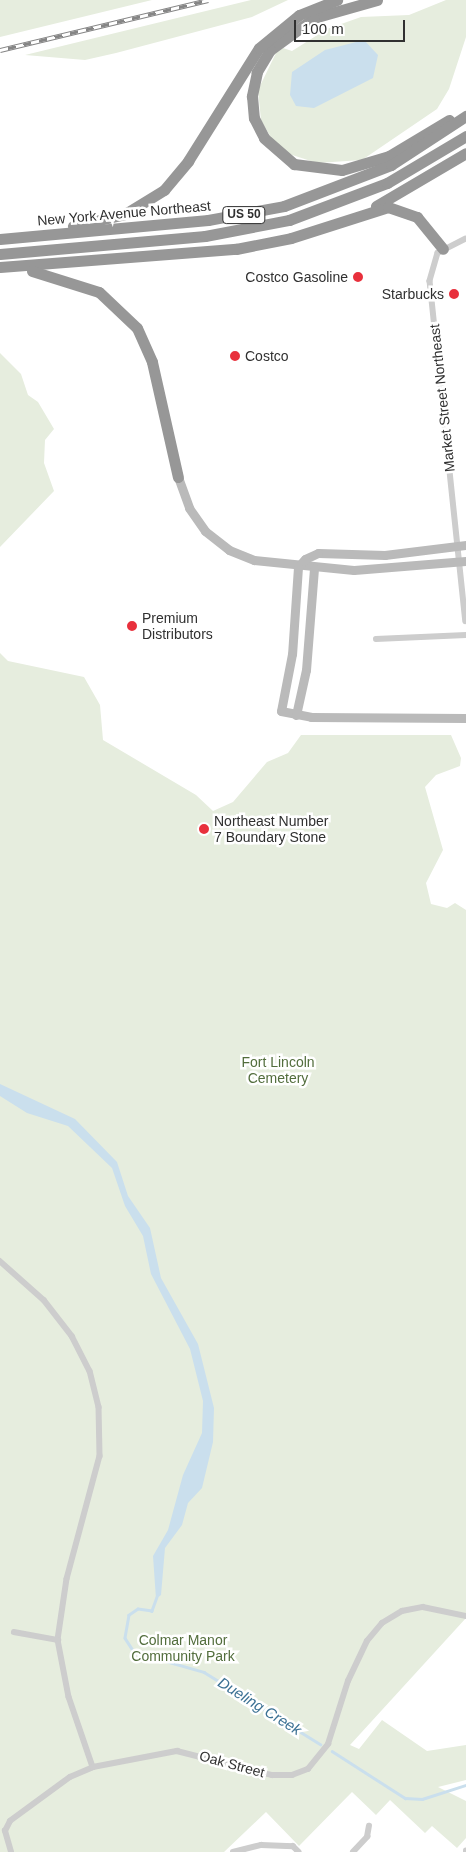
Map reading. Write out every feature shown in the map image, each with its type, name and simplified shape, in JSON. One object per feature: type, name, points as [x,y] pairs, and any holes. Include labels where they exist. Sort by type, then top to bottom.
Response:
[{"type":"highway","points":[[0,238],[106,220],[149,201],[182,170],[246,63],[265,41],[299,16],[337,0]]},
{"type":"highway","points":[[377,0],[309,21],[264,57],[254,81],[252,103],[268,144],[302,167],[352,168],[389,156],[466,109]]},
{"type":"highway","name":"New York Avenue Northeast","points":[[0,238],[208,220],[284,206],[391,165],[466,116]]},
{"type":"highway","name":"US 50","points":[[0,254],[205,236],[289,220],[387,183],[466,136]]},
{"type":"highway","points":[[361,214],[466,153]]},
{"type":"highway","points":[[0,268],[236,249],[308,233],[361,214],[388,207],[408,212],[443,249]]},
{"type":"highway","points":[[0,268],[39,272],[72,280],[99,292],[126,314],[152,362],[178,477]]},
{"type":"street","points":[[443,249],[466,238]]},
{"type":"street","name":"Market Street Northeast","points":[[443,249],[431,268],[430,287],[462,546],[466,621]]},
{"type":"street","points":[[178,477],[194,517],[219,543],[254,560],[298,567],[381,570],[463,562]]},
{"type":"street","points":[[298,567],[318,553],[385,555],[462,546]]},
{"type":"street","points":[[298,567],[292,654],[281,711],[296,715],[466,718]]},
{"type":"street","points":[[296,715],[306,670],[314,568]]},
{"type":"street","points":[[376,639],[466,635]]},
{"type":"street","points":[[0,1261],[44,1300],[72,1336],[90,1370],[100,1406],[100,1456],[68,1579],[58,1640],[69,1697],[93,1767]]},
{"type":"street","name":"Oak Street","points":[[10,1852],[5,1831],[10,1821],[70,1777],[93,1767],[177,1751],[250,1772],[286,1776],[308,1769],[323,1753],[328,1744],[348,1681],[367,1641],[382,1623],[418,1607],[466,1616]]},
{"type":"street","points":[[14,1632],[58,1640]]},
{"type":"street","points":[[353,1852],[367,1837],[369,1826]]},
{"type":"street","points":[[233,1852],[261,1845],[293,1846],[299,1852]]},
{"type":"green space","points":[[0,0],[152,0],[0,37]]},
{"type":"green space","points":[[251,0],[288,0],[252,17],[85,60],[25,55]]},
{"type":"green space","points":[[446,0],[466,0],[466,37],[449,89],[437,109],[362,160],[317,163],[286,153],[274,143],[261,120],[258,90],[276,53],[283,48],[292,51],[327,29],[361,17],[409,15]]},
{"type":"green space","points":[[0,353],[21,374],[28,395],[38,402],[54,429],[45,440],[44,463],[54,491],[0,547]]},
{"type":"green space","points":[[0,653],[8,661],[84,677],[100,705],[103,740],[196,795],[213,811],[233,802],[267,762],[288,753],[301,735],[451,735],[461,758],[460,766],[436,775],[425,787],[443,850],[426,883],[431,904],[447,908],[455,903],[466,910],[466,1618],[350,1745],[359,1749],[382,1720],[427,1751],[466,1745],[466,1780],[438,1787],[466,1801],[466,1838],[457,1848],[432,1826],[425,1833],[390,1800],[376,1815],[352,1792],[299,1846],[266,1812],[224,1852],[0,1852]]},
{"type":"water","points":[[364,40],[378,55],[373,78],[314,108],[296,106],[290,95],[292,72],[325,50]]},
{"type":"water","points":[[0,1084],[75,1119],[117,1162],[128,1196],[150,1228],[161,1278],[198,1344],[214,1408],[213,1442],[202,1488],[188,1503],[182,1525],[165,1548],[161,1595],[156,1599],[153,1556],[168,1530],[183,1475],[202,1433],[203,1401],[190,1349],[151,1274],[143,1236],[125,1206],[112,1168],[68,1126],[27,1113],[0,1096]]},
{"type":"waterway","name":"Dueling Creek","points":[[157,1597],[152,1611],[138,1609],[129,1615],[125,1638],[134,1652],[204,1672],[320,1744]]},
{"type":"waterway","points":[[332,1751],[405,1798],[422,1799],[466,1785]]},
{"type":"railway","points":[[0,50],[208,0]]},
{"type":"place","name":"Costco Gasoline","points":[[358,277]]},
{"type":"place","name":"Starbucks","points":[[454,294]]},
{"type":"place","name":"Costco","points":[[235,356]]},
{"type":"place","name":"Premium Distributors","points":[[132,626]]},
{"type":"place","name":"Northeast Number 7 Boundary Stone","points":[[204,829]]},
{"type":"park label","name":"Fort Lincoln Cemetery","points":[[278,1070]]},
{"type":"park label","name":"Colmar Manor Community Park","points":[[183,1648]]}]
